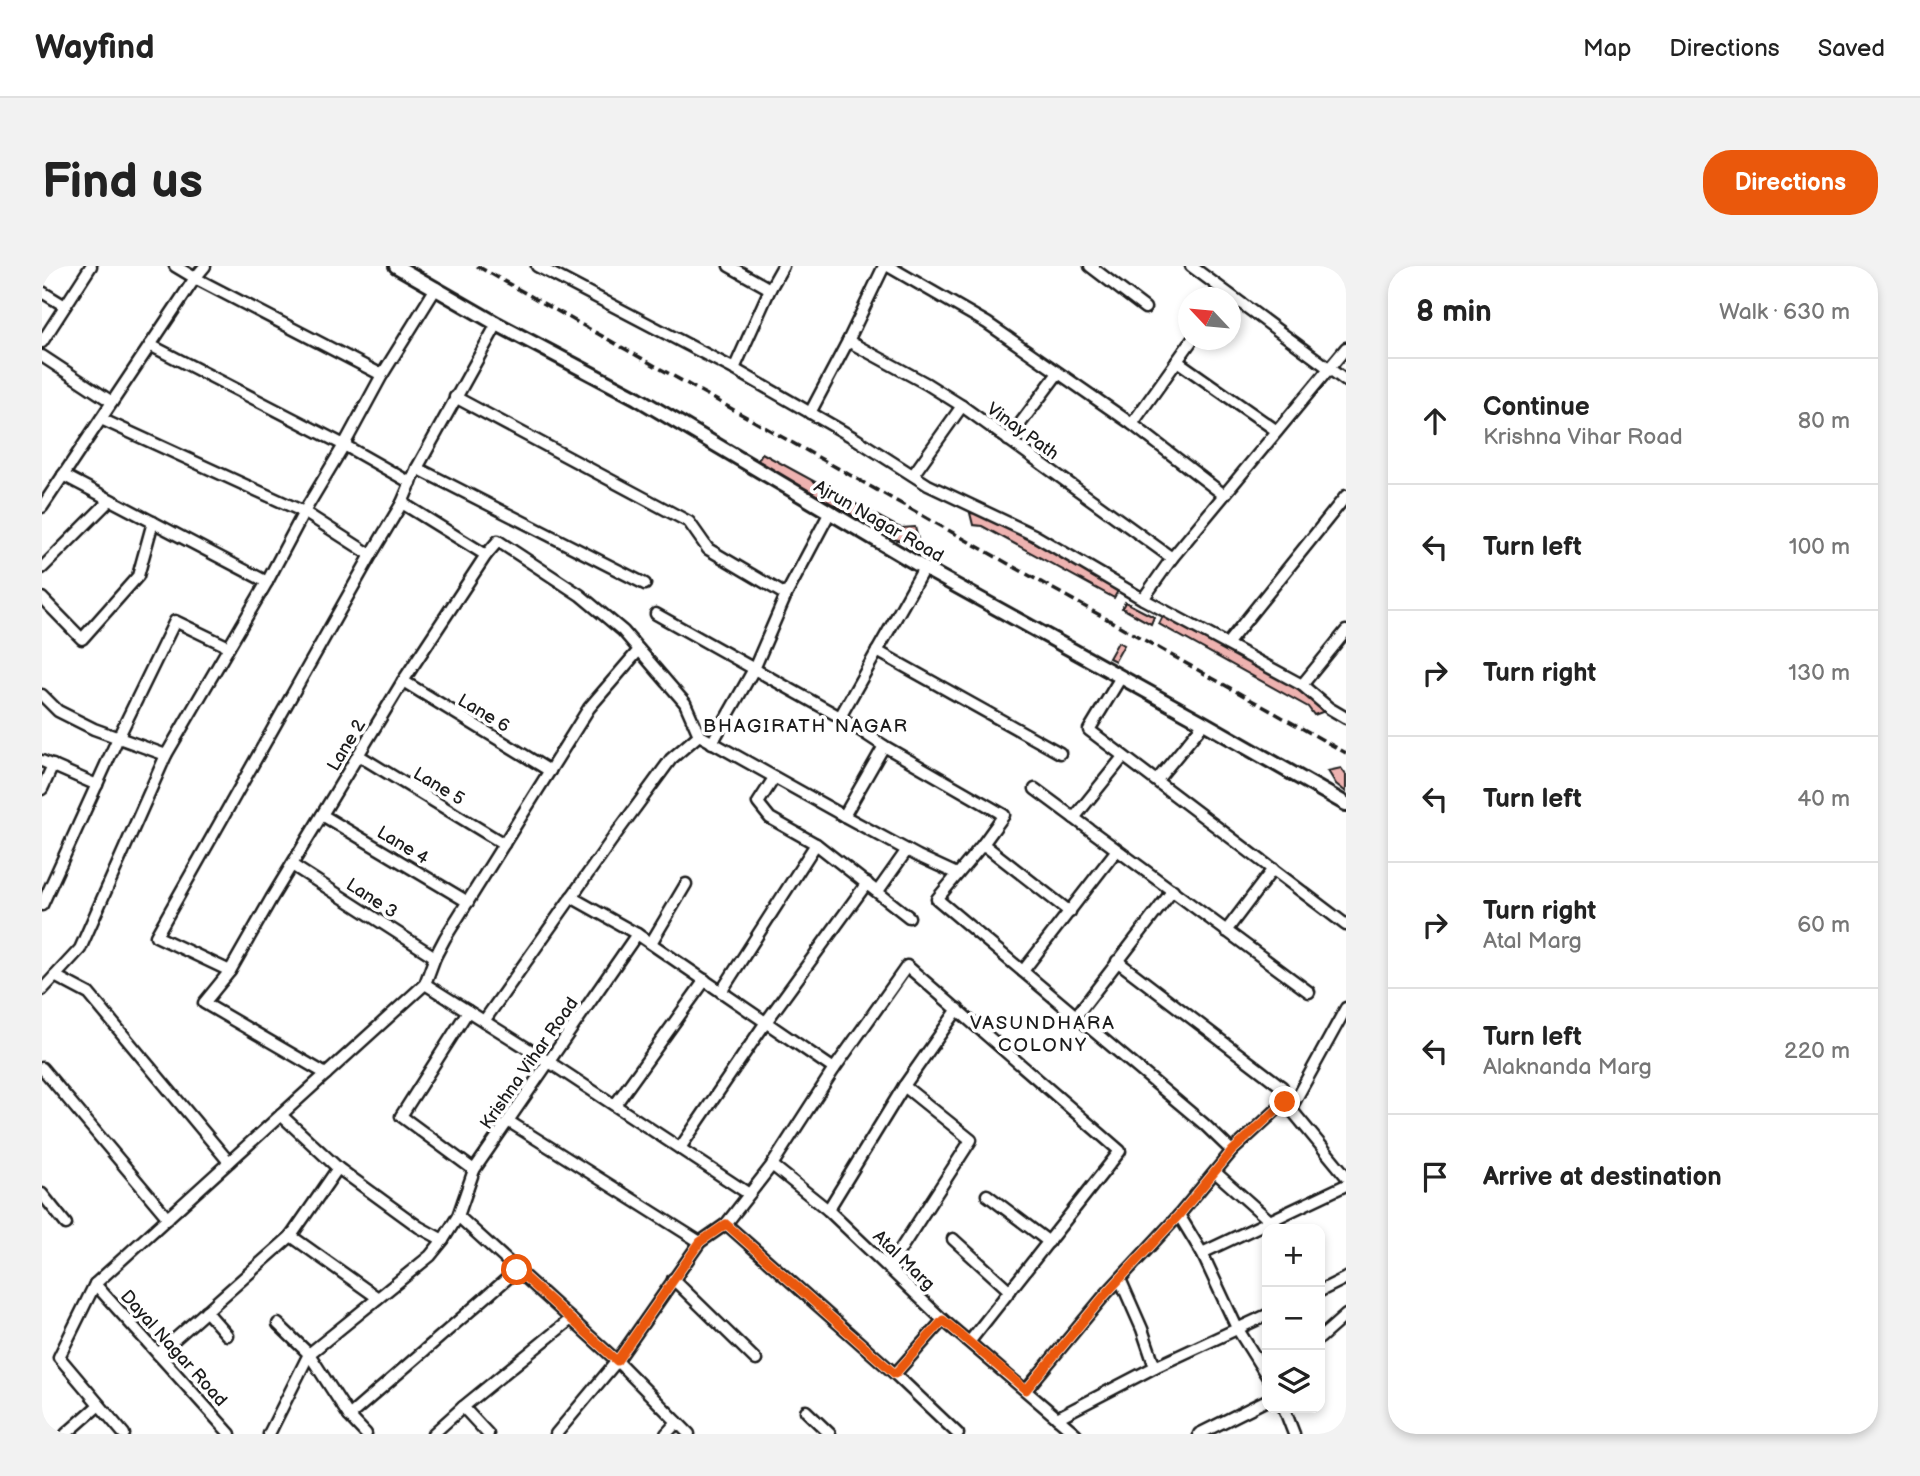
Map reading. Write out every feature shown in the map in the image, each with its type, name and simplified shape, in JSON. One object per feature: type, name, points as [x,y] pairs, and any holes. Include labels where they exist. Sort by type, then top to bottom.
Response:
[{"type":"street","points":[[42,342],[91,266]]},
{"type":"street","points":[[175,266],[382,375]]},
{"type":"street","points":[[42,507],[205,266]]},
{"type":"street","name":"Ajrun Nagar Road","points":[[396,266],[497,324],[637,398],[829,514],[1346,804]]},
{"type":"street","points":[[537,266],[734,369],[928,485],[1034,535],[1143,600],[1302,685],[1329,708],[1346,718]]},
{"type":"street","points":[[729,266],[770,289]]},
{"type":"street","points":[[734,369],[783,266]]},
{"type":"street","points":[[810,412],[886,266],[988,323],[1132,425],[1224,495]]},
{"type":"street","points":[[1090,266],[1145,308]]},
{"type":"street","points":[[1191,266],[1216,287]]},
{"type":"street","points":[[42,990],[80,949],[166,755],[267,582],[382,375],[436,288]]},
{"type":"street","points":[[42,292],[65,306]]},
{"type":"street","points":[[1241,306],[1346,381]]},
{"type":"street","points":[[230,971],[156,936],[402,503],[417,468],[497,324]]},
{"type":"street","name":"Vinay Path","points":[[848,341],[962,406],[1172,558]]},
{"type":"street","points":[[150,345],[344,445],[411,483]]},
{"type":"street","points":[[1143,600],[1172,558],[1346,348]]},
{"type":"street","points":[[1132,425],[1185,350]]},
{"type":"street","points":[[42,356],[112,402]]},
{"type":"street","points":[[1177,361],[1277,431]]},
{"type":"street","points":[[1008,440],[1058,373]]},
{"type":"street","points":[[455,397],[689,522],[708,549],[786,595]]},
{"type":"street","points":[[913,475],[962,406]]},
{"type":"street","points":[[101,419],[304,512],[371,555]]},
{"type":"street","points":[[417,468],[645,584]]},
{"type":"street","points":[[63,475],[267,582]]},
{"type":"street","points":[[1227,644],[1346,496]]},
{"type":"street","points":[[42,568],[110,500]]},
{"type":"street","points":[[402,503],[486,555]]},
{"type":"street","points":[[712,743],[754,669],[786,595],[829,514]]},
{"type":"street","points":[[42,598],[82,639],[138,576],[153,522]]},
{"type":"street","name":"Lane 2","points":[[326,1074],[204,1003],[230,971],[403,681],[486,555],[498,541],[580,596],[623,631],[639,650]]},
{"type":"street","points":[[839,717],[924,568]]},
{"type":"street","points":[[656,614],[839,717],[1004,815],[984,844],[937,899],[1204,1124],[1232,1151]]},
{"type":"street","points":[[42,905],[118,738],[176,621],[229,648]]},
{"type":"street","points":[[1302,685],[1346,631]]},
{"type":"street","points":[[124,1434],[59,1357],[95,1284],[425,984],[435,957],[589,708],[639,650],[685,703],[699,735],[907,850],[957,874]]},
{"type":"street","points":[[877,651],[1060,754]]},
{"type":"street","points":[[1121,677],[1089,730],[1346,925]]},
{"type":"street","name":"Lane 6","points":[[403,681],[550,771]]},
{"type":"street","points":[[42,695],[58,711],[94,729],[166,755]]},
{"type":"street","points":[[1157,780],[1204,723]]},
{"type":"street","points":[[484,1021],[671,760],[699,735]]},
{"type":"street","points":[[844,816],[884,746]]},
{"type":"street","name":"Lane 5","points":[[358,755],[504,844]]},
{"type":"street","points":[[1073,818],[1123,757]]},
{"type":"street","points":[[42,761],[97,785]]},
{"type":"street","points":[[42,789],[53,765]]},
{"type":"street","points":[[774,778],[758,803],[770,818],[816,844],[909,917]]},
{"type":"street","points":[[1035,789],[1309,992]]},
{"type":"street","name":"Lane 4","points":[[322,815],[468,902]]},
{"type":"street","points":[[721,992],[816,844]]},
{"type":"street","points":[[984,844],[1070,912]]},
{"type":"street","points":[[878,891],[907,850]]},
{"type":"street","points":[[1023,971],[1116,851]]},
{"type":"street","name":"Lane 3","points":[[292,865],[435,957]]},
{"type":"street","points":[[1226,931],[1273,869]]},
{"type":"street","points":[[680,1148],[766,1022],[867,883]]},
{"type":"street","points":[[651,943],[686,884]]},
{"type":"street","points":[[1076,1016],[1173,890]]},
{"type":"street","points":[[571,897],[651,943],[834,1069]]},
{"type":"street","name":"Krishna Vihar Road","points":[[269,1434],[309,1354],[430,1256],[443,1240],[458,1216],[474,1170],[637,934]]},
{"type":"street","points":[[1117,961],[1282,1087],[1288,1105],[1346,1176]]},
{"type":"street","points":[[556,1434],[617,1361],[700,1242],[726,1224],[772,1165],[834,1069],[907,966],[1120,1151],[970,1341]]},
{"type":"street","points":[[55,976],[89,994],[229,1162]]},
{"type":"street","points":[[615,1105],[705,980]]},
{"type":"street","points":[[425,984],[749,1194]]},
{"type":"street","points":[[1026,1390],[1232,1151],[1288,1105],[1346,1008]]},
{"type":"street","points":[[828,1210],[904,1086],[958,1009]]},
{"type":"street","points":[[468,1011],[401,1116],[474,1170]]},
{"type":"street","points":[[42,1068],[168,1218]]},
{"type":"street","points":[[889,1267],[971,1140],[904,1086]]},
{"type":"street","points":[[281,1115],[338,1168],[419,1227],[443,1240]]},
{"type":"street","points":[[508,1121],[700,1242]]},
{"type":"street","name":"Atal Marg","points":[[772,1165],[828,1210],[943,1320],[1076,1434]]},
{"type":"street","points":[[158,1354],[291,1236],[338,1168]]},
{"type":"street","points":[[1215,1172],[1270,1221]]},
{"type":"street","points":[[1202,1253],[1346,1185]]},
{"type":"street","points":[[42,1194],[66,1224]]},
{"type":"street","points":[[987,1195],[1049,1242]]},
{"type":"street","points":[[1179,1215],[1202,1253],[1237,1328],[1262,1368]]},
{"type":"street","points":[[458,1216],[617,1361],[690,1434]]},
{"type":"street","points":[[726,1224],[895,1374],[958,1434]]},
{"type":"street","points":[[291,1236],[378,1298]]},
{"type":"street","points":[[953,1239],[1010,1291]]},
{"type":"street","points":[[349,1416],[517,1270]]},
{"type":"street","points":[[1325,1288],[1346,1278]]},
{"type":"street","points":[[673,1279],[756,1360]]},
{"type":"street","points":[[1119,1279],[1142,1329],[1155,1367]]},
{"type":"street","name":"Dayal Nagar Road","points":[[95,1284],[230,1434]]},
{"type":"street","points":[[206,1311],[227,1335]]},
{"type":"street","points":[[1325,1334],[1346,1315]]},
{"type":"street","points":[[1056,1418],[1155,1367],[1262,1317]]},
{"type":"street","points":[[433,1434],[571,1319]]},
{"type":"street","points":[[895,1374],[943,1320]]},
{"type":"street","points":[[278,1324],[309,1354],[349,1416],[366,1434]]},
{"type":"street","points":[[1199,1434],[1262,1402]]},
{"type":"street","points":[[66,1434],[99,1405]]},
{"type":"street","points":[[463,1407],[488,1434]]},
{"type":"street","points":[[806,1411],[830,1434]]},
{"type":"street","points":[[1286,1413],[1294,1434]]},
{"type":"street","points":[[666,1434],[677,1422]]},
{"type":"building","points":[[762,453],[896,526],[915,527],[918,539],[897,540],[757,462]]},
{"type":"building","points":[[970,513],[984,514],[1119,589],[1114,598],[982,526],[973,525]]},
{"type":"building","points":[[1125,602],[1154,617],[1151,624],[1122,608]]},
{"type":"building","points":[[1164,614],[1315,699],[1325,711],[1314,715],[1308,707],[1159,624]]},
{"type":"building","points":[[1118,642],[1124,645],[1115,661],[1109,658]]},
{"type":"building","points":[[1341,768],[1346,775],[1346,792],[1336,784],[1328,771]]},
{"type":"railway","points":[[477,266],[1346,753]]},
{"type":"district","name":"BHAGIRATH NAGAR","points":[[806,725]]},
{"type":"district","name":"VASUNDHARA COLONY","points":[[1043,1033]]},
{"type":"route","points":[[517,1270],[617,1361],[700,1242],[726,1224],[895,1374],[943,1320],[1026,1390],[1104,1296],[1179,1215],[1232,1151],[1285,1102]]}]
